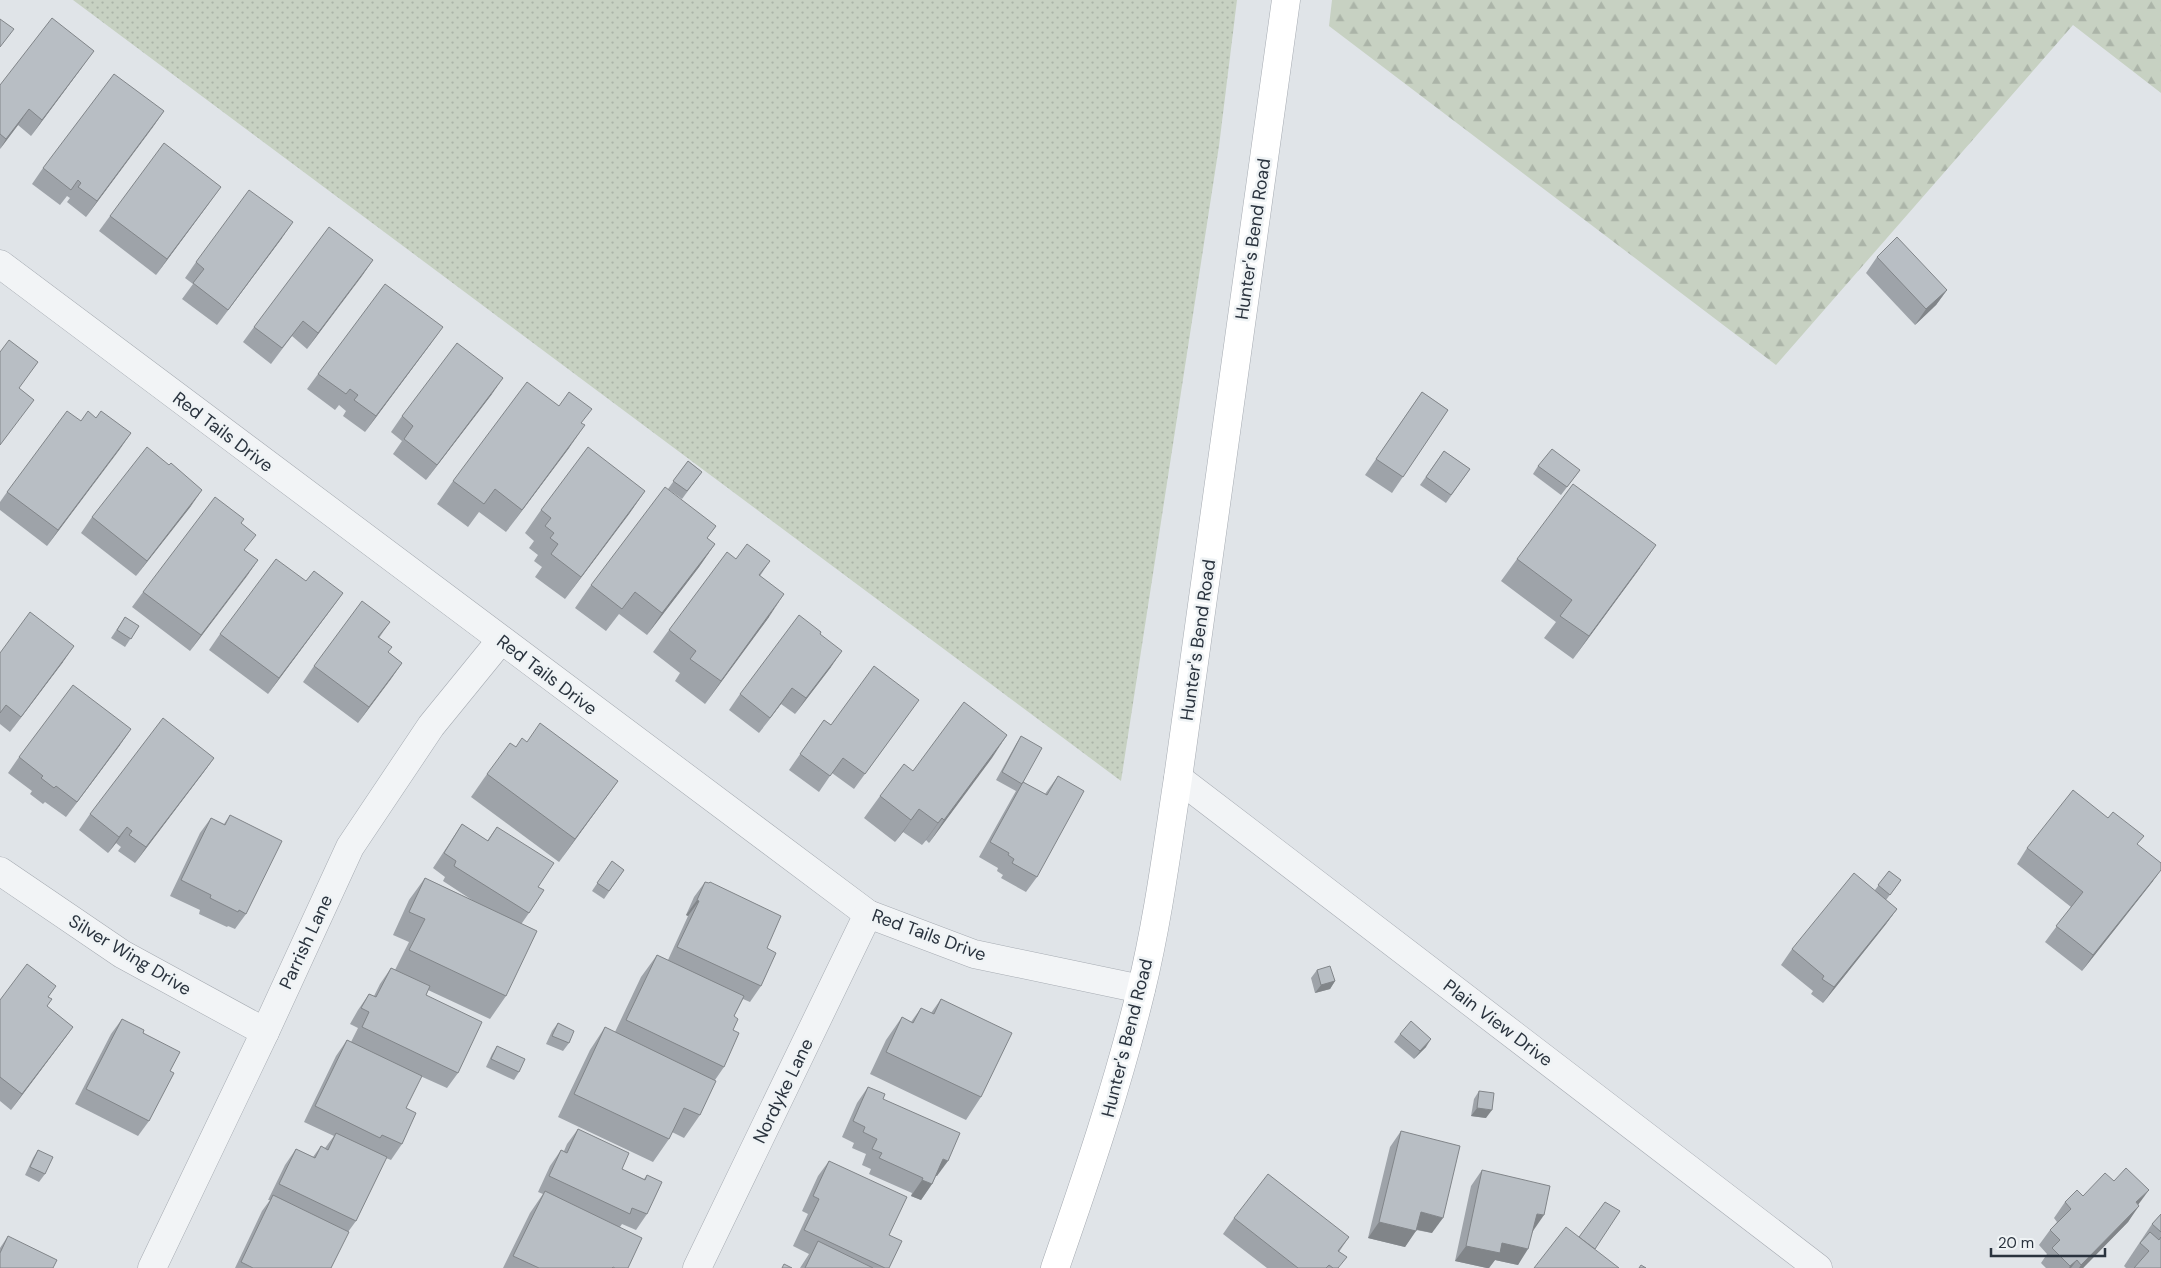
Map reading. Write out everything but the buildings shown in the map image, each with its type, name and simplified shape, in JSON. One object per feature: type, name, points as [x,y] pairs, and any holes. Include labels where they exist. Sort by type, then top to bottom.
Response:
[{"type":"street","name":"Hunter's Bend Road","points":[[1055,1268],[1105,1123],[1141,989],[1159,904],[1286,0]]},
{"type":"street","name":"Red Tails Drive","points":[[0,264],[868,914],[974,954],[1141,989]]},
{"type":"street","name":"Parrish Lane","points":[[152,1268],[265,1032],[350,847],[431,726],[502,640]]},
{"type":"street","name":"Plain View Drive","points":[[1178,778],[1818,1268]]},
{"type":"street","name":"Silver Wing Drive","points":[[0,871],[122,954],[265,1032]]},
{"type":"street","name":"Nordyke Lane","points":[[697,1268],[868,914]]},
{"type":"green space","points":[[73,0],[1237,0],[1219,146],[1121,781]]},
{"type":"green space","points":[[1332,0],[2161,0],[2161,93],[2073,25],[1776,365],[1329,26]]}]
